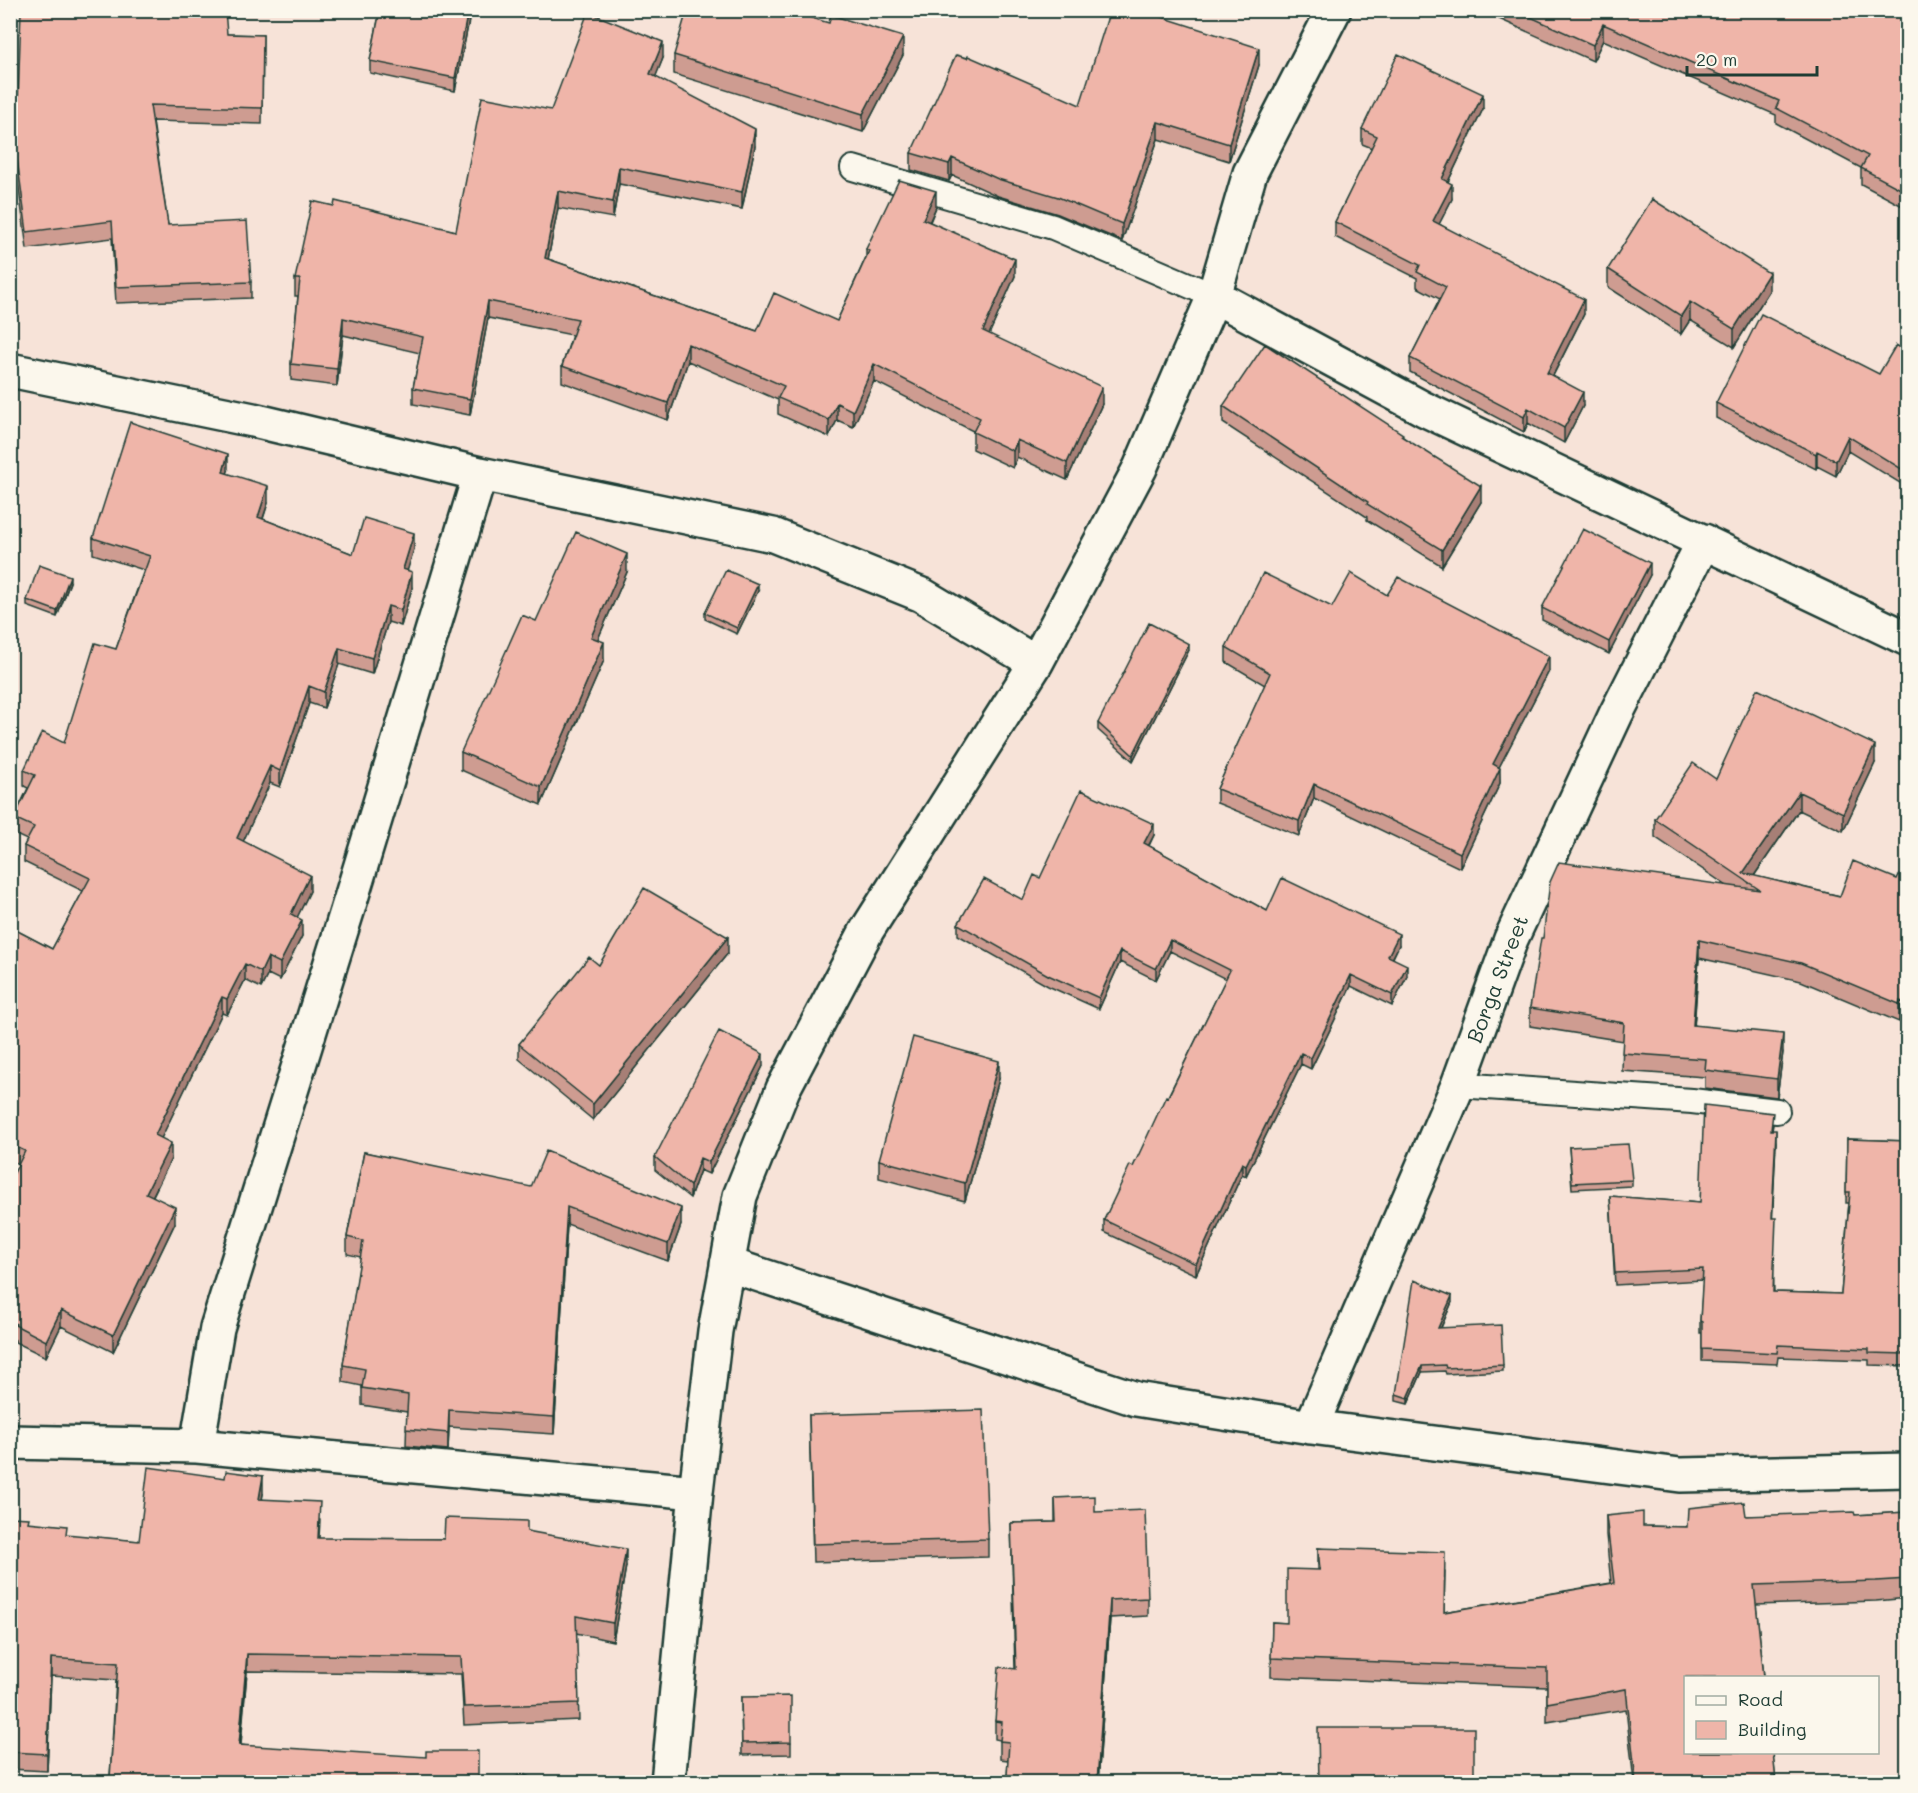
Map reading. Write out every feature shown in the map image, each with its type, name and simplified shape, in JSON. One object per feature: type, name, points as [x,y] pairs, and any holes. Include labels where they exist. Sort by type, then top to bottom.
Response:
[{"type":"street","points":[[668,1782],[696,1492],[715,1331],[740,1196],[783,1089],[867,930],[1036,663],[1140,468],[1214,296],[1250,173],[1334,10]]},
{"type":"street","points":[[1214,296],[1424,409],[1908,639]]},
{"type":"street","points":[[11,372],[253,420],[480,474],[773,535],[922,595],[1036,663]]},
{"type":"street","points":[[197,1446],[217,1328],[480,474]]},
{"type":"street","name":"Borga Street","points":[[1311,1427],[1458,1085],[1511,939],[1616,714],[1704,542]]},
{"type":"street","points":[[727,1264],[1136,1400],[1311,1427],[1680,1475],[1908,1470]]},
{"type":"street","points":[[10,1442],[197,1446],[696,1492]]},
{"type":"lane","points":[[853,168],[1053,227],[1214,296]]},
{"type":"lane","points":[[1458,1085],[1692,1101],[1777,1111]]},
{"type":"building","points":[[21,10],[225,10],[227,34],[263,35],[262,108],[150,105],[168,225],[247,221],[251,282],[116,287],[112,221],[27,232],[10,107],[10,102],[18,101]]},
{"type":"building","points":[[380,10],[468,10],[455,78],[370,61]]},
{"type":"building","points":[[687,10],[785,10],[829,23],[831,15],[903,37],[863,114],[674,55]]},
{"type":"building","points":[[1110,10],[1140,10],[1259,48],[1229,144],[1158,122],[1122,224],[1058,197],[998,179],[952,158],[949,164],[911,153],[956,55],[967,58],[968,56],[1080,105]]},
{"type":"building","points":[[1515,10],[1807,10],[1811,12],[1811,10],[1908,10],[1908,193],[1861,168],[1868,156],[1776,108],[1779,101],[1603,24],[1593,45]]},
{"type":"building","points":[[588,12],[663,42],[650,74],[755,129],[742,192],[619,167],[613,202],[558,191],[545,258],[757,331],[774,293],[837,321],[869,251],[866,249],[899,180],[936,191],[923,219],[1015,259],[983,331],[1102,387],[1067,463],[1017,440],[1013,451],[973,432],[980,418],[874,364],[853,411],[837,403],[829,420],[778,398],[784,386],[688,344],[668,403],[562,366],[578,319],[488,301],[470,399],[413,388],[423,337],[343,318],[337,369],[291,364],[300,279],[295,279],[312,201],[334,206],[335,201],[456,231],[482,97],[551,110]]},
{"type":"building","points":[[1398,54],[1483,94],[1442,179],[1452,184],[1433,221],[1584,299],[1547,373],[1583,392],[1564,428],[1528,408],[1524,417],[1410,358],[1446,287],[1417,272],[1420,265],[1335,222],[1377,136],[1362,129]]},
{"type":"building","points":[[1652,199],[1769,273],[1734,329],[1690,302],[1681,316],[1608,269]]},
{"type":"building","points":[[1761,314],[1879,374],[1896,345],[1908,352],[1908,473],[1848,436],[1836,461],[1817,451],[1816,454],[1716,403]]},
{"type":"building","points":[[1265,344],[1403,434],[1401,436],[1481,486],[1442,550],[1367,504],[1368,502],[1223,406]]},
{"type":"building","points":[[130,422],[228,454],[223,472],[268,486],[258,517],[353,554],[364,518],[414,533],[403,569],[412,572],[401,610],[388,606],[372,658],[339,648],[324,692],[309,686],[280,771],[270,766],[237,838],[310,875],[291,914],[302,920],[280,963],[268,957],[261,972],[245,964],[227,999],[222,997],[155,1135],[171,1143],[146,1193],[175,1207],[113,1335],[61,1310],[46,1341],[10,1321],[10,1181],[25,1151],[10,1144],[10,927],[52,949],[90,878],[24,846],[34,827],[14,818],[35,775],[24,770],[42,732],[64,743],[95,643],[116,649],[150,556],[93,538]]},
{"type":"building","points":[[1583,529],[1650,563],[1609,642],[1542,608]]},
{"type":"building","points":[[576,532],[627,554],[591,637],[604,642],[541,787],[461,752],[522,615],[536,621]]},
{"type":"building","points":[[39,565],[70,576],[57,611],[27,600]]},
{"type":"building","points":[[726,570],[758,584],[737,628],[705,613]]},
{"type":"building","points":[[1263,573],[1332,607],[1351,573],[1387,595],[1398,577],[1549,656],[1493,764],[1500,768],[1460,853],[1314,784],[1299,821],[1217,789],[1270,673],[1226,647]]},
{"type":"building","points":[[1149,623],[1189,644],[1133,755],[1098,723]]},
{"type":"building","points":[[1757,689],[1875,745],[1843,813],[1799,792],[1743,873],[1840,896],[1853,861],[1897,879],[1899,875],[1908,878],[1908,1004],[1900,1001],[1899,1004],[1801,963],[1699,940],[1693,1025],[1783,1034],[1777,1079],[1705,1070],[1706,1059],[1622,1053],[1624,1023],[1530,1008],[1541,938],[1543,938],[1550,882],[1559,862],[1760,890],[1655,819],[1693,763],[1716,779]]},
{"type":"building","points":[[1081,790],[1154,824],[1144,843],[1267,911],[1282,878],[1399,934],[1388,956],[1407,965],[1392,995],[1351,975],[1311,1058],[1301,1053],[1246,1165],[1242,1163],[1196,1264],[1104,1220],[1130,1165],[1133,1167],[1230,970],[1170,940],[1156,969],[1120,951],[1099,998],[1048,975],[958,924],[984,879],[1023,900],[1034,875],[1040,878]]},
{"type":"building","points":[[644,888],[728,937],[593,1104],[519,1044],[589,957],[599,965]]},
{"type":"building","points":[[719,1031],[763,1054],[709,1162],[700,1158],[690,1186],[655,1157]]},
{"type":"building","points":[[913,1037],[999,1061],[965,1183],[879,1160]]},
{"type":"building","points":[[1704,1105],[1773,1113],[1771,1130],[1776,1130],[1772,1218],[1776,1218],[1773,1292],[1841,1294],[1850,1192],[1846,1192],[1847,1139],[1908,1141],[1908,1339],[1906,1354],[1869,1353],[1869,1349],[1778,1345],[1777,1353],[1702,1349],[1702,1322],[1700,1321],[1703,1269],[1615,1273],[1610,1196],[1700,1203]]},
{"type":"building","points":[[1628,1144],[1632,1180],[1572,1183],[1569,1147]]},
{"type":"building","points":[[546,1151],[681,1208],[668,1244],[567,1207],[554,1417],[449,1410],[448,1433],[406,1429],[408,1395],[362,1388],[365,1369],[343,1365],[363,1241],[347,1237],[364,1152],[531,1187]]},
{"type":"building","points":[[1414,1280],[1452,1296],[1438,1328],[1501,1325],[1503,1365],[1446,1368],[1445,1365],[1422,1366],[1408,1398],[1396,1394]]},
{"type":"building","points":[[983,1410],[988,1539],[813,1544],[809,1415]]},
{"type":"building","points":[[148,1467],[225,1478],[226,1471],[263,1476],[259,1499],[320,1502],[318,1538],[444,1539],[445,1518],[527,1521],[527,1531],[626,1549],[613,1623],[576,1616],[579,1703],[464,1707],[461,1657],[247,1654],[239,1745],[426,1757],[426,1751],[478,1751],[478,1782],[89,1782],[90,1775],[110,1777],[118,1663],[51,1658],[47,1754],[10,1752],[10,1517],[29,1518],[28,1522],[67,1526],[66,1534],[139,1541]]},
{"type":"building","points":[[1095,1496],[1095,1512],[1145,1510],[1148,1598],[1110,1600],[1097,1782],[1018,1782],[1018,1776],[1007,1775],[1009,1742],[1000,1741],[1002,1722],[995,1721],[999,1667],[1016,1669],[1011,1523],[1056,1522],[1055,1498]]},
{"type":"building","points":[[1744,1502],[1746,1516],[1908,1512],[1908,1579],[1754,1585],[1764,1676],[1684,1676],[1684,1754],[1773,1754],[1776,1782],[1636,1782],[1626,1689],[1547,1703],[1547,1668],[1271,1658],[1272,1622],[1287,1623],[1287,1569],[1320,1570],[1318,1548],[1445,1552],[1444,1612],[1614,1583],[1606,1516],[1643,1512],[1643,1526],[1687,1527],[1688,1508]]},
{"type":"building","points":[[791,1696],[791,1742],[742,1743],[741,1697]]},
{"type":"building","points":[[1318,1728],[1474,1728],[1474,1782],[1319,1782]]},
{"type":"building","points":[[522,1774],[540,1781],[540,1782],[505,1782]]}]
